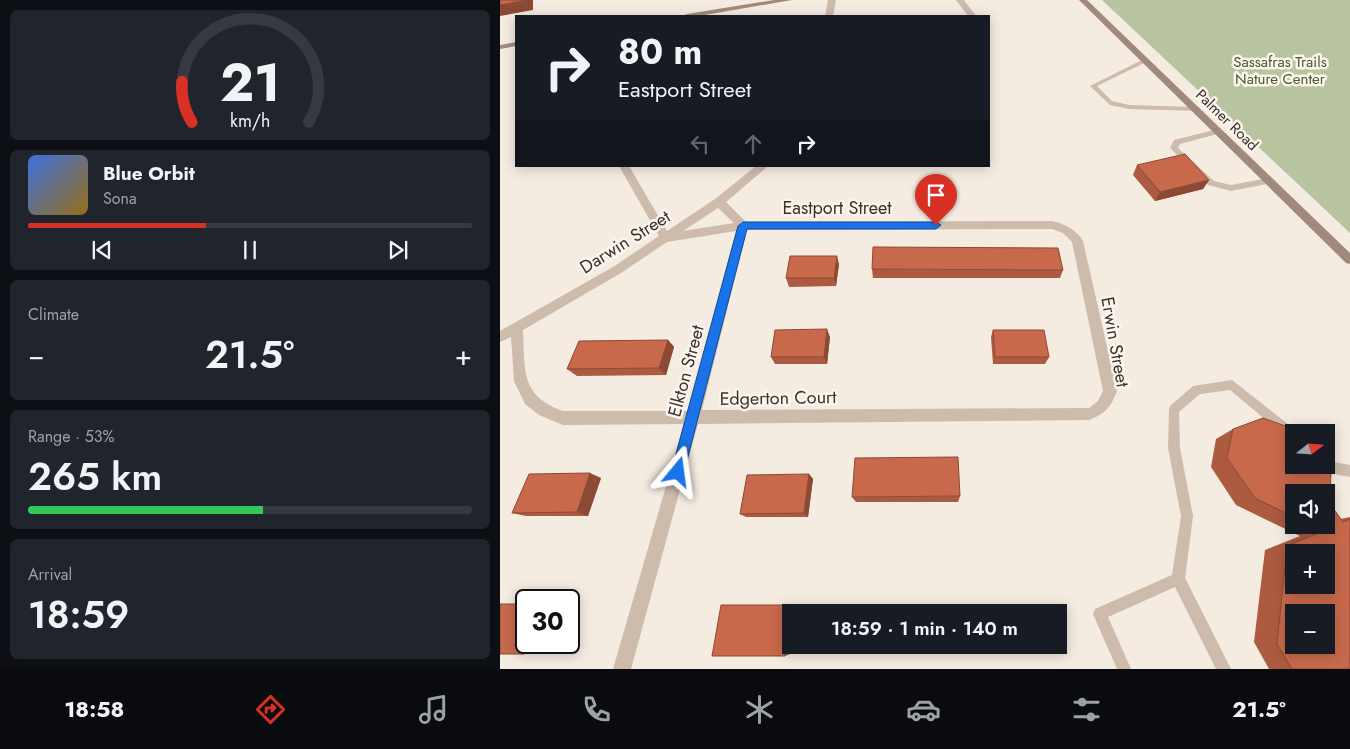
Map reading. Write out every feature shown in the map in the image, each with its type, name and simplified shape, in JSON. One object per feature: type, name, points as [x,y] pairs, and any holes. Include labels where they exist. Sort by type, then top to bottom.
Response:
[{"type":"street","points":[[693,15],[788,0]]},
{"type":"street","points":[[830,15],[832,0]]},
{"type":"street","points":[[960,0],[971,15]]},
{"type":"street","name":"Palmer Road","points":[[1084,0],[1350,260]]},
{"type":"street","points":[[500,46],[515,44]]},
{"type":"street","points":[[625,167],[666,238]]},
{"type":"street","name":"Darwin Street","points":[[500,337],[617,270],[719,202],[761,167]]},
{"type":"street","points":[[719,202],[743,226]]},
{"type":"street","name":"Eastport Street","points":[[666,238],[743,226],[1052,225],[1062,227],[1067,231]]},
{"type":"street","name":"Elkton Street","points":[[622,669],[693,418],[743,226]]},
{"type":"street","name":"Erwin Street","points":[[1018,414],[1089,414],[1096,412],[1106,403],[1110,391],[1077,241],[1067,231]]},
{"type":"street","name":"Edgerton Court","points":[[517,327],[521,386],[526,398],[539,408],[563,418],[1018,414]]},
{"type":"lane","points":[[1146,60],[1093,86],[1110,103],[1129,107],[1196,109]]},
{"type":"lane","points":[[1218,131],[1177,142],[1174,148],[1211,183],[1231,188],[1269,181]]},
{"type":"lane","points":[[1224,669],[1178,579],[1187,516],[1174,448],[1174,410],[1197,390],[1232,385],[1285,429]]},
{"type":"lane","points":[[1335,468],[1350,471]]},
{"type":"lane","points":[[1124,669],[1100,614],[1178,579]]},
{"type":"green space","name":"Sassafras Trails Nature Center","points":[[1102,0],[1350,0],[1350,233]]},
{"type":"building","points":[[500,0],[527,0],[500,5]]},
{"type":"building","points":[[1185,154],[1209,180],[1160,192],[1137,165]]},
{"type":"building","points":[[873,247],[1058,248],[1063,270],[872,269]]},
{"type":"building","points":[[790,256],[837,256],[834,278],[786,278]]},
{"type":"building","points":[[827,329],[824,357],[771,357],[775,330]]},
{"type":"building","points":[[993,330],[1044,330],[1049,357],[995,357]]},
{"type":"building","points":[[668,340],[659,368],[567,369],[579,341]]},
{"type":"building","points":[[1263,418],[1285,426],[1285,474],[1331,474],[1331,484],[1285,484],[1285,513],[1255,498],[1227,458],[1233,429]]},
{"type":"building","points":[[958,457],[960,496],[852,497],[855,458]]},
{"type":"building","points":[[590,473],[577,512],[512,513],[529,474]]},
{"type":"building","points":[[809,474],[804,513],[740,514],[747,475]]},
{"type":"building","points":[[1335,511],[1343,522],[1350,519],[1350,669],[1292,669],[1277,644],[1285,566],[1285,594],[1335,594],[1335,544],[1292,544],[1316,534],[1335,534]]},
{"type":"building","points":[[500,604],[515,604],[515,654],[500,654]]},
{"type":"building","points":[[721,605],[782,605],[782,654],[785,654],[785,656],[712,656]]},
{"type":"route","points":[[678,472],[743,226],[936,225]]}]
